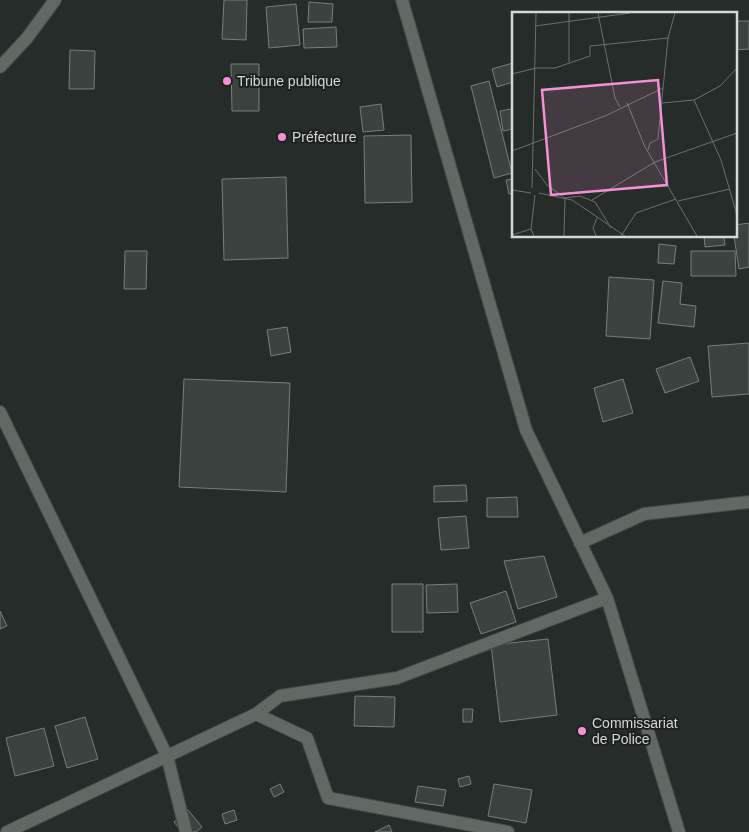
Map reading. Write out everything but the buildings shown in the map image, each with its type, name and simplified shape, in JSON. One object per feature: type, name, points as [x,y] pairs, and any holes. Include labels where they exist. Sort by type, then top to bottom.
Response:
[{"type":"street","points":[[0,67],[27,38],[55,0]]},
{"type":"street","points":[[402,0],[526,430],[607,598],[678,832]]},
{"type":"street","points":[[0,412],[167,756],[186,832]]},
{"type":"street","points":[[580,543],[644,514],[749,502]]},
{"type":"street","points":[[7,832],[256,714],[280,696],[397,678],[607,598]]},
{"type":"street","points":[[256,714],[307,738],[328,798],[508,832]]},
{"type":"place","name":"Tribune publique","points":[[227,81]]},
{"type":"place","name":"Préfecture","points":[[282,137]]},
{"type":"place","name":"Commissariat de Police","points":[[582,731]]}]
